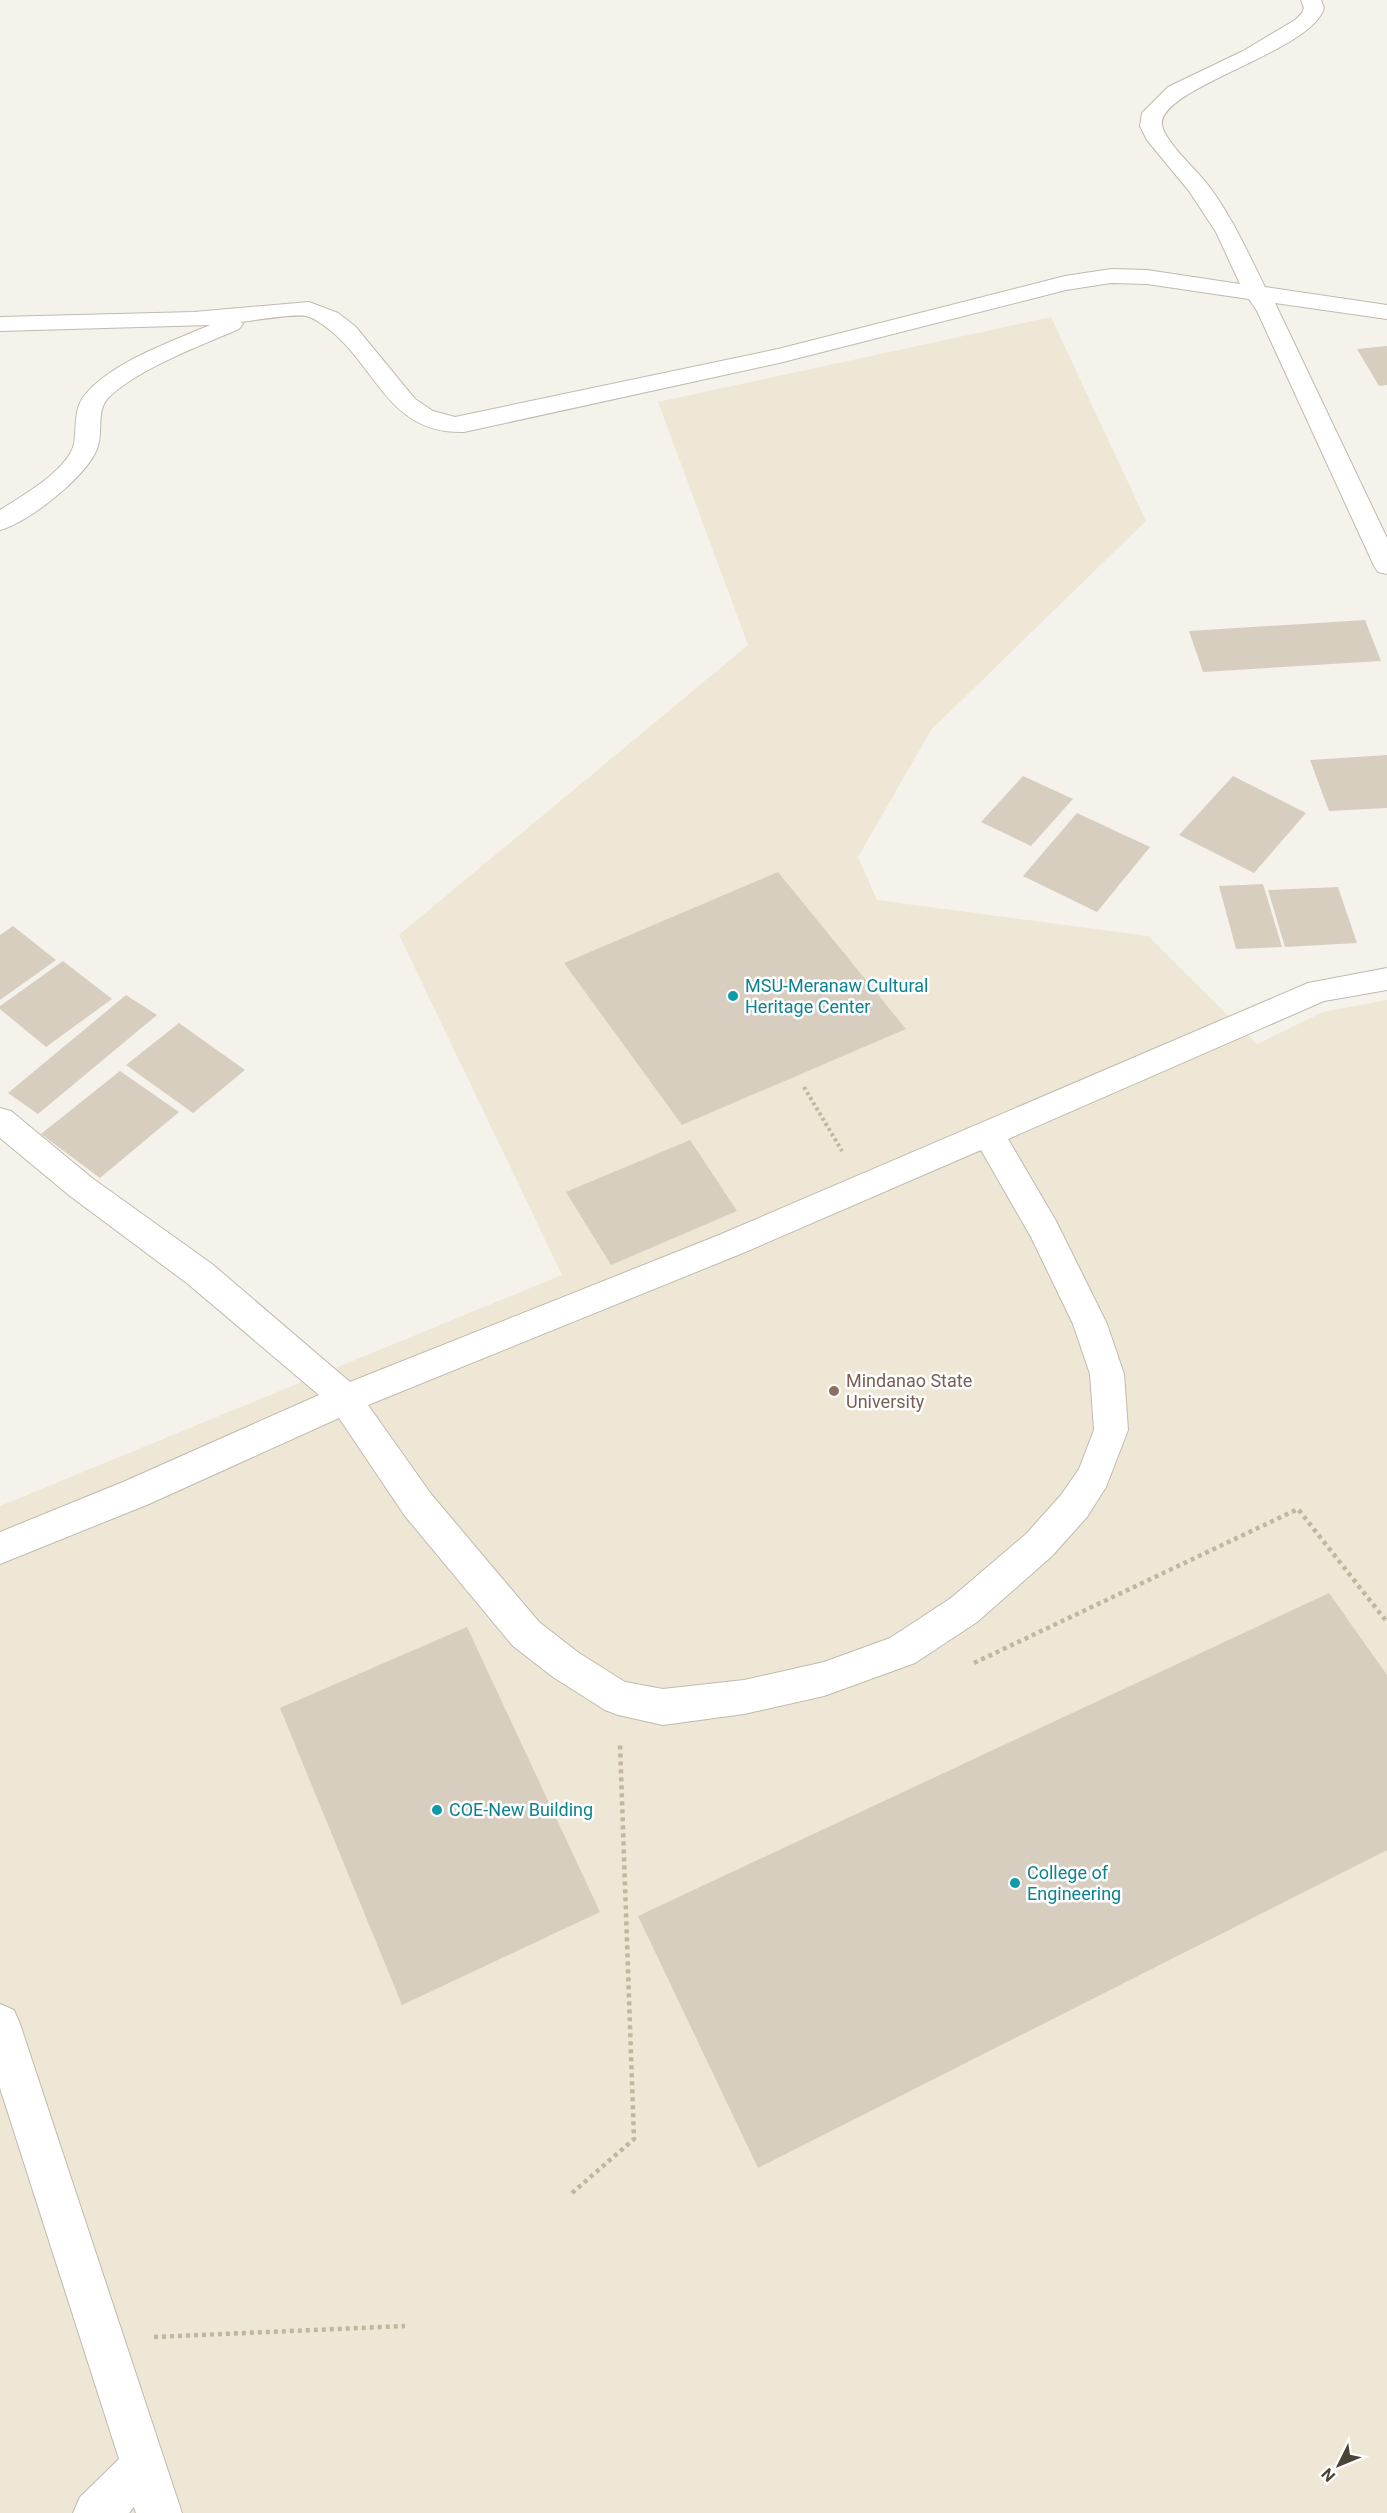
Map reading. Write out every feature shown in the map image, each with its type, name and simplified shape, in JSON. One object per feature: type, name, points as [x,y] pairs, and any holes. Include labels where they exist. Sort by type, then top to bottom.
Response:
[{"type":"street","points":[[1311,0],[1314,8],[1312,15],[1302,24],[1250,56],[1176,92],[1153,113],[1151,126],[1158,140],[1203,196],[1227,232],[1257,294],[1269,311],[1387,566]]},
{"type":"street","points":[[0,324],[194,319],[309,309],[325,313],[357,343],[411,408],[445,424],[464,424],[779,356],[1065,283],[1111,276],[1147,277],[1387,312]]},
{"type":"street","points":[[0,522],[37,497],[71,469],[84,452],[89,431],[91,403],[103,389],[147,362],[255,313]]},
{"type":"street","points":[[0,1548],[136,1493],[345,1399],[720,1248],[989,1135],[1140,1067],[1319,991],[1387,979]]},
{"type":"street","points":[[0,1120],[81,1187],[200,1274],[328,1380],[345,1399],[418,1505],[526,1635],[566,1665],[618,1698],[663,1707],[744,1697],[824,1679],[902,1651],[964,1610],[1039,1545],[1074,1506],[1094,1476],[1111,1430],[1107,1374],[1090,1324],[1044,1230],[989,1135]]},
{"type":"street","points":[[0,2024],[159,2513]]},
{"type":"street","points":[[96,2513],[145,2465]]},
{"type":"path","points":[[804,1087],[863,1188]]},
{"type":"path","points":[[970,1665],[1298,1509],[1387,1622]]},
{"type":"path","points":[[572,2193],[634,2139],[618,1698]]},
{"type":"path","points":[[104,2340],[405,2326]]},
{"type":"shaded area","name":"Mindanao State University","points":[[1051,317],[1146,521],[931,730],[858,857],[877,900],[1148,936],[1257,1044],[1323,1012],[1387,1000],[1387,2513],[0,2513],[0,1506],[562,1275],[399,935],[748,645],[658,402]]},
{"type":"building","points":[[1387,346],[1387,385],[1379,386],[1357,349]]},
{"type":"building","points":[[1365,620],[1381,661],[1203,672],[1189,631]]},
{"type":"building","points":[[1387,755],[1387,808],[1329,811],[1310,760]]},
{"type":"building","points":[[1023,776],[1073,799],[1031,846],[981,822]]},
{"type":"building","points":[[1233,776],[1306,813],[1254,873],[1179,835]]},
{"type":"building","points":[[1077,813],[1150,847],[1097,912],[1023,876]]},
{"type":"building","name":"MSU-Meranaw Cultural Heritage Center","points":[[778,872],[906,1029],[682,1125],[564,963]]},
{"type":"building","points":[[1263,884],[1282,947],[1236,949],[1219,886]]},
{"type":"building","points":[[1338,887],[1357,943],[1285,947],[1268,890]]},
{"type":"building","points":[[13,926],[56,960],[0,1000],[0,935]]},
{"type":"building","points":[[63,961],[112,999],[46,1047],[0,1009],[0,1006]]},
{"type":"building","points":[[126,995],[157,1015],[38,1114],[8,1093]]},
{"type":"building","points":[[179,1023],[245,1070],[193,1113],[126,1065]]},
{"type":"building","points":[[120,1071],[179,1112],[100,1178],[41,1134]]},
{"type":"building","points":[[690,1140],[737,1211],[611,1265],[566,1192]]},
{"type":"building","name":"College of Engineering","points":[[1329,1593],[1387,1675],[1387,1850],[758,2168],[638,1916]]},
{"type":"building","name":"COE-New Building","points":[[467,1627],[600,1912],[402,2005],[280,1708]]},
{"type":"place","name":"MSU-Meranaw Cultural Heritage Center","points":[[733,996]]},
{"type":"place","name":"Mindanao State University","points":[[834,1391]]},
{"type":"place","name":"COE-New Building","points":[[437,1810]]},
{"type":"place","name":"College of Engineering","points":[[1015,1883]]}]
